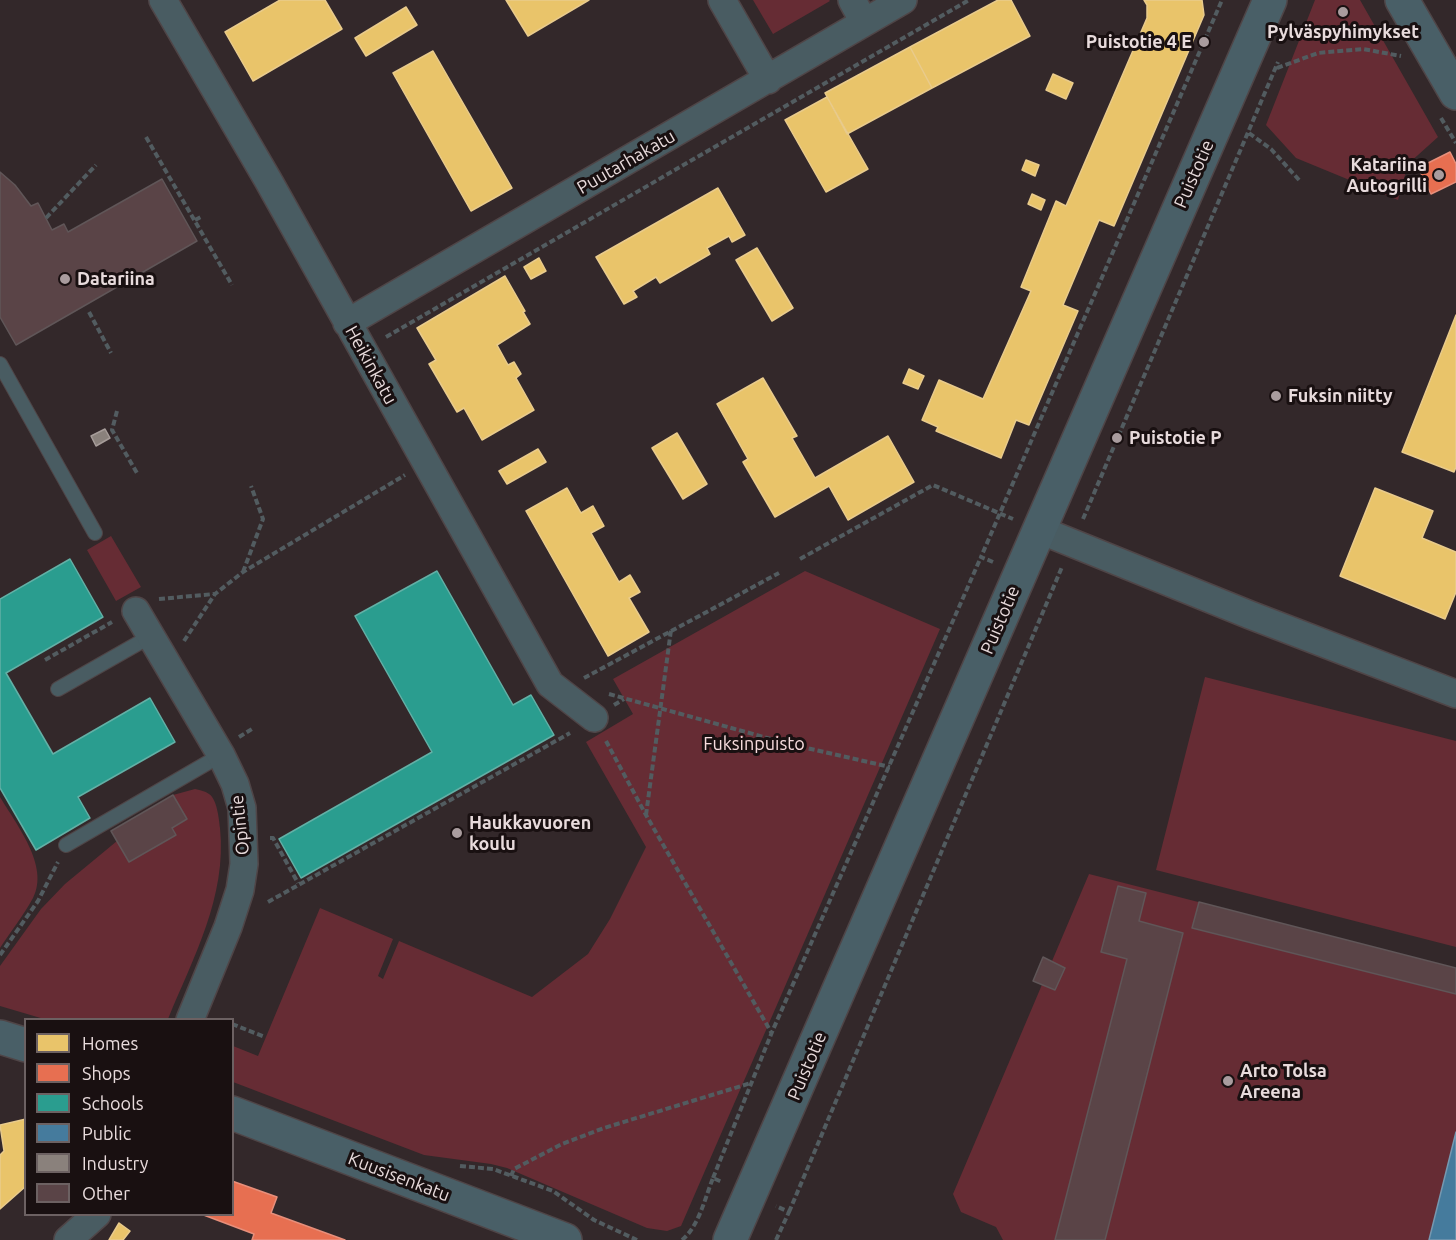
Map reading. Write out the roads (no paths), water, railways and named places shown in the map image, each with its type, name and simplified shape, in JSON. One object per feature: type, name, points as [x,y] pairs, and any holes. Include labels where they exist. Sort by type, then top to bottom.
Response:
[{"type":"main road","name":"Puistotie","points":[[730,1240],[1270,0]]},
{"type":"main road","points":[[1402,0],[1456,93]]},
{"type":"main road","points":[[0,1037],[24,1044]]},
{"type":"main road","name":"Kuusisenkatu","points":[[234,1114],[565,1240]]},
{"type":"street","name":"Heikinkatu","points":[[164,0],[268,180],[550,684],[594,718]]},
{"type":"street","points":[[723,0],[768,80]]},
{"type":"street","name":"Puutarhakatu","points":[[347,323],[768,80],[858,11],[903,0]]},
{"type":"street","points":[[1040,530],[1456,694]]},
{"type":"street","name":"Opintie","points":[[129,614],[157,646],[228,747],[242,808],[244,864],[240,890],[228,927],[191,1018]]},
{"type":"street","points":[[68,1240],[96,1216]]},
{"type":"lane","points":[[0,364],[95,533]]},
{"type":"lane","points":[[58,689],[157,646]]},
{"type":"lane","points":[[66,845],[228,747]]},
{"type":"place","name":"Pylväspyhimykset","points":[[1343,12]]},
{"type":"place","name":"Puistotie 4 E","points":[[1204,42]]},
{"type":"place","name":"Katariina Autogrilli","points":[[1439,175]]},
{"type":"place","name":"Datariina","points":[[65,279]]},
{"type":"place","name":"Fuksin niitty","points":[[1276,396]]},
{"type":"place","name":"Puistotie P","points":[[1117,438]]},
{"type":"place","name":"Haukkavuoren koulu","points":[[457,833]]},
{"type":"place","name":"Arto Tolsa Areena","points":[[1228,1081]]},
{"type":"park label","name":"Fuksinpuisto","points":[[754,744]]}]
